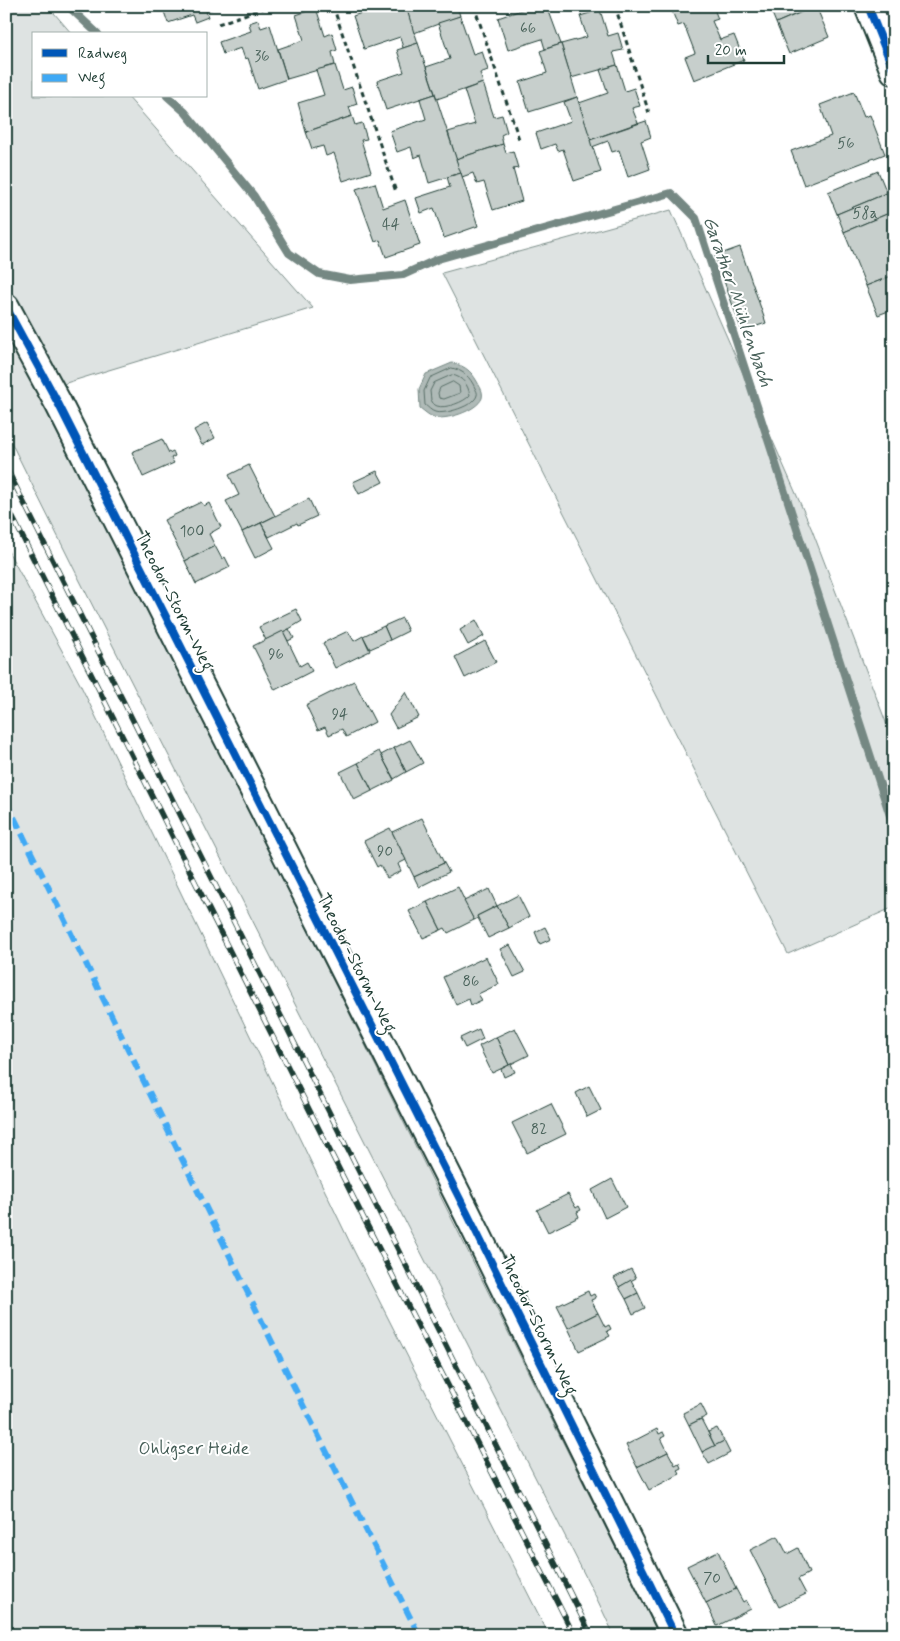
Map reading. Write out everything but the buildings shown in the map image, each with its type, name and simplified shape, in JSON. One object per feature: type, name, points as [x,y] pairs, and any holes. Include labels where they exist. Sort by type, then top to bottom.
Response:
[{"type":"street","points":[[868,6],[894,71]]},
{"type":"street","name":"Theodor-Storm-Weg","points":[[6,307],[58,403],[467,1213],[675,1635]]},
{"type":"path","points":[[218,24],[269,6]]},
{"type":"path","points":[[333,6],[396,192]]},
{"type":"path","points":[[474,6],[519,139]]},
{"type":"path","points":[[616,6],[648,113]]},
{"type":"green space","points":[[6,6],[48,6],[70,32],[32,32],[32,98],[129,98],[313,308],[66,383],[42,396],[659,1635],[614,1635],[6,432]]},
{"type":"green space","points":[[671,210],[812,530],[887,725],[894,723],[894,907],[788,954],[442,273]]},
{"type":"green space","name":"Ohligser Heide","points":[[6,547],[80,684],[354,1251],[549,1635],[6,1635]]},
{"type":"water","points":[[452,363],[466,368],[472,374],[481,389],[482,398],[474,407],[460,414],[445,418],[433,417],[420,408],[419,389],[426,374]]},
{"type":"waterway","name":"Garather Mühlenbach","points":[[68,6],[96,32]]},
{"type":"waterway","name":"Garather Mühlenbach","points":[[169,98],[185,112],[254,196],[289,253],[319,274],[350,280],[403,275],[438,259],[671,193],[696,218],[894,828]]},
{"type":"railway","points":[[6,467],[591,1635]]},
{"type":"railway","points":[[6,504],[574,1635]]},
{"type":"marked path","points":[[6,801],[304,1407],[419,1635]]},
{"type":"cycle path","points":[[868,6],[894,71]]},
{"type":"cycle path","points":[[6,307],[58,403],[467,1213],[675,1635]]}]
